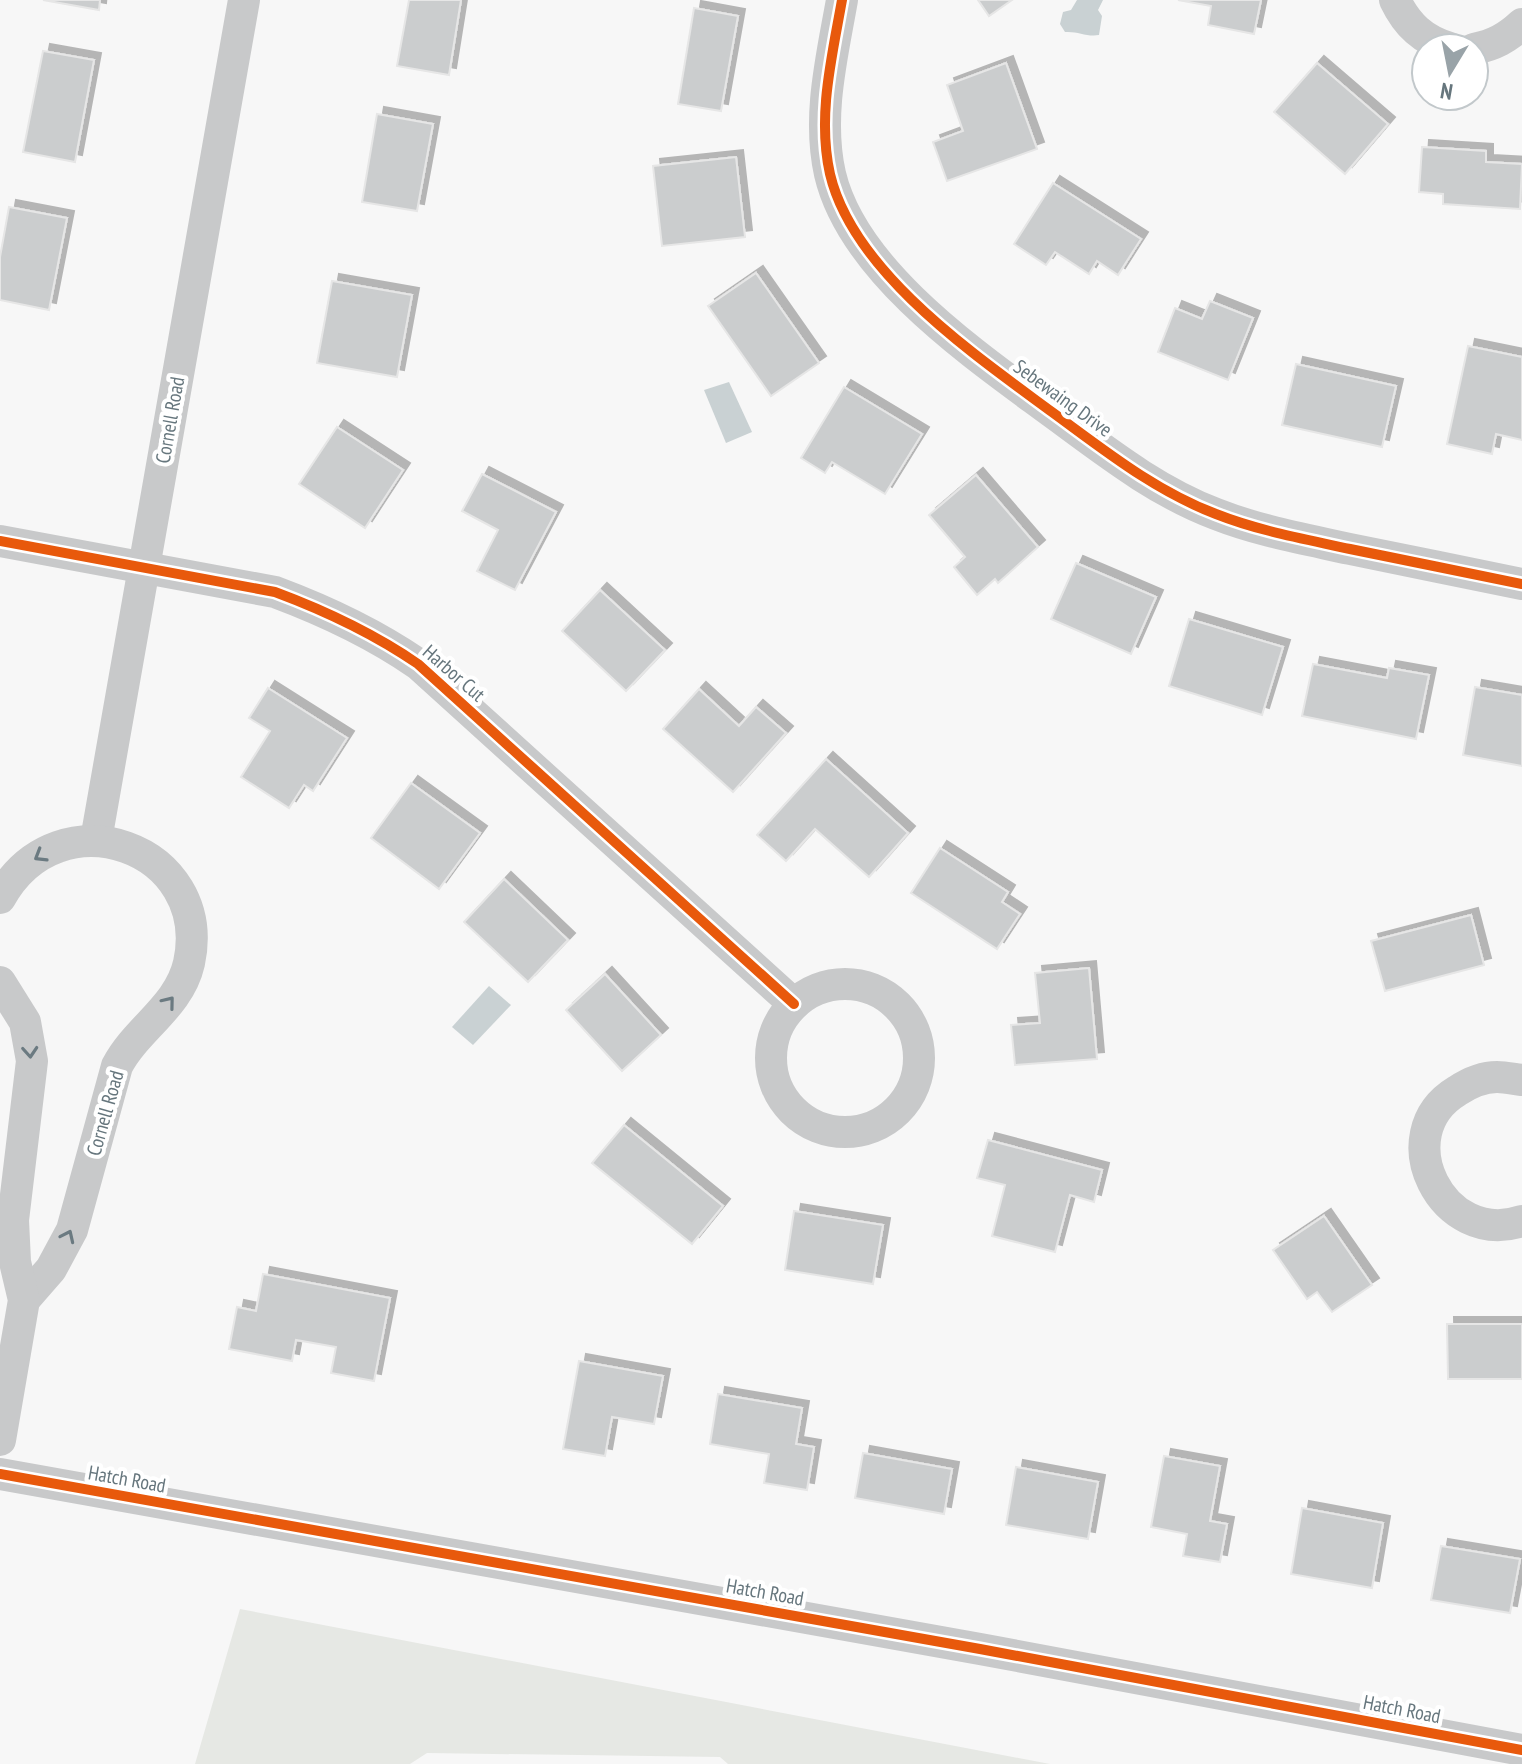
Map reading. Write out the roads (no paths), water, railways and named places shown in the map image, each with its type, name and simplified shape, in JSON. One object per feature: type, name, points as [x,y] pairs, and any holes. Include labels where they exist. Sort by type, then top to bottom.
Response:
[{"type":"street","name":"Cornell Road","points":[[96,840],[244,0]]},
{"type":"street","name":"Sebewaing Drive","points":[[842,0],[825,101],[825,149],[830,176],[839,202],[860,240],[947,335],[1130,470],[1213,513],[1258,530],[1522,584]]},
{"type":"street","points":[[1395,0],[1404,18],[1417,32]]},
{"type":"street","points":[[1490,45],[1509,36],[1522,24]]},
{"type":"street","name":"Harbor Cut","points":[[0,541],[275,592],[342,619],[406,656],[794,1004]]},
{"type":"street","name":"Cornell Road","points":[[0,898],[9,881],[30,860],[42,853],[68,843],[96,840],[126,847],[145,857],[169,878],[186,910],[192,946],[189,964],[177,994],[125,1050],[117,1066],[72,1230],[51,1269],[24,1300]]},
{"type":"street","points":[[0,982],[25,1022],[32,1061],[13,1220],[15,1262],[24,1300],[0,1440]]},
{"type":"street","points":[[853,984],[874,990],[892,1001],[906,1016],[916,1035],[920,1056],[917,1077],[909,1096],[896,1113],[878,1125],[858,1131],[837,1132],[816,1127],[798,1116],[784,1101],[774,1081],[771,1061],[773,1040],[781,1020],[794,1004],[812,992],[832,985],[853,984]]},
{"type":"street","points":[[1522,1080],[1484,1079],[1450,1095],[1434,1114],[1425,1138],[1425,1162],[1432,1184],[1446,1204],[1466,1218],[1488,1225],[1522,1221]]},
{"type":"street","name":"Hatch Road","points":[[0,1474],[980,1649],[1522,1750]]}]
